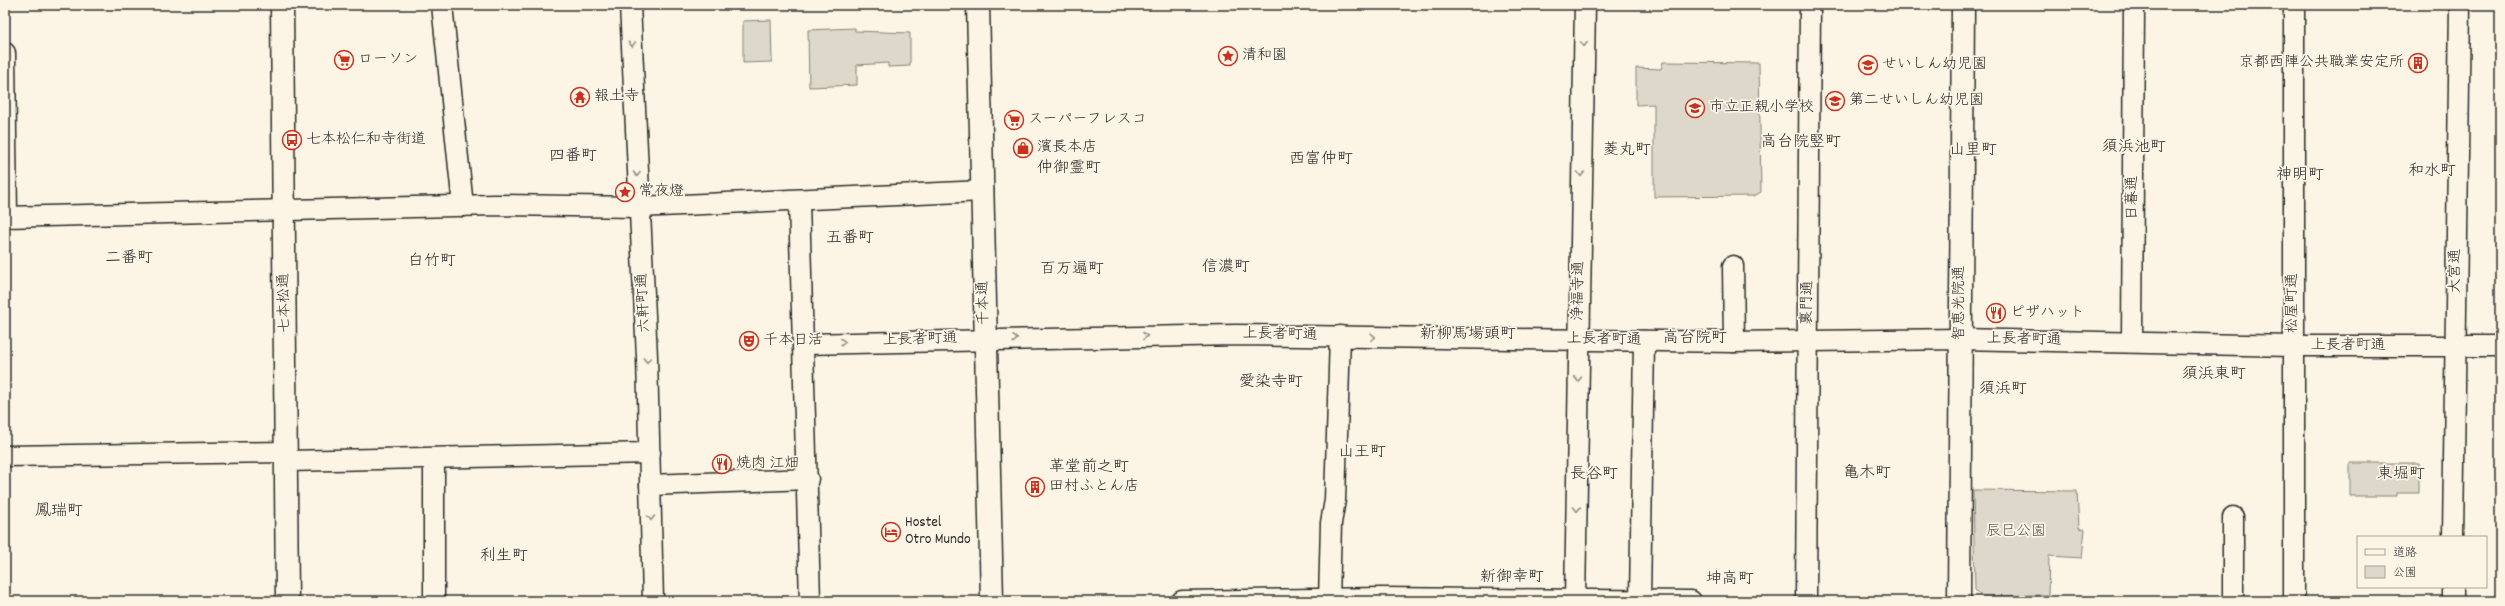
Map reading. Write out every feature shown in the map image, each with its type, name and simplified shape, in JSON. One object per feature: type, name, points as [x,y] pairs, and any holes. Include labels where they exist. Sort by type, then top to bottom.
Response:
[{"type":"street","name":"七本松通","points":[[282,5],[287,601]]},
{"type":"street","points":[[442,5],[463,206]]},
{"type":"street","name":"六軒町通","points":[[630,5],[650,453],[653,601]]},
{"type":"street","name":"千本通","points":[[978,5],[992,601]]},
{"type":"street","name":"浄福寺通","points":[[1574,601],[1584,5]]},
{"type":"street","name":"裏門通","points":[[1806,601],[1810,5]]},
{"type":"street","name":"智恵光院通","points":[[1959,601],[1959,339],[1963,5]]},
{"type":"street","name":"日暮通","points":[[2132,342],[2134,5]]},
{"type":"street","name":"松屋町通","points":[[2294,5],[2294,601]]},
{"type":"street","name":"大宮通","points":[[2454,536],[2460,5]]},
{"type":"street","points":[[5,52],[6,217],[284,212],[463,206],[639,207],[798,201],[983,191]]},
{"type":"street","points":[[798,201],[804,344],[810,601]]},
{"type":"street","points":[[1733,266],[1734,342]]},
{"type":"street","name":"上長者町通","points":[[804,344],[1227,335],[1734,342],[1959,339],[2293,346],[2500,346]]},
{"type":"street","points":[[1329,600],[1331,523],[1335,500],[1340,336]]},
{"type":"street","points":[[1640,600],[1644,341]]},
{"type":"street","points":[[5,456],[286,456],[434,458],[650,453]]},
{"type":"street","points":[[434,458],[434,601]]},
{"type":"street","points":[[650,485],[808,479]]},
{"type":"street","points":[[2233,517],[2233,601]]},
{"type":"street","points":[[2453,588],[2453,601]]},
{"type":"street","points":[[1182,601],[1691,601]]},
{"type":"green space","points":[[771,20],[772,62],[743,63],[743,21]]},
{"type":"green space","points":[[855,28],[855,31],[910,33],[910,66],[888,67],[888,63],[857,65],[857,85],[809,87],[808,30]]},
{"type":"green space","points":[[1663,62],[1759,63],[1761,192],[1754,196],[1654,197],[1654,104],[1636,105],[1636,68],[1661,69]]},
{"type":"green space","points":[[2350,463],[2419,463],[2419,493],[2397,493],[2397,496],[2350,496]]},
{"type":"green space","name":"辰巳公園","points":[[1973,490],[2077,491],[2079,528],[2085,529],[2082,558],[2049,556],[2048,595],[1981,596],[1975,590]]},
{"type":"place","name":"清和園","points":[[1228,56]]},
{"type":"place","name":"ローソン","points":[[344,60]]},
{"type":"place","name":"京都西陣公共職業安定所","points":[[2418,63]]},
{"type":"place","name":"せいしん幼児園","points":[[1868,65]]},
{"type":"place","name":"報土寺","points":[[580,97]]},
{"type":"place","name":"第二せいしん幼児園","points":[[1835,101]]},
{"type":"place","name":"市立正親小学校","points":[[1695,108]]},
{"type":"place","name":"スーパーフレスコ","points":[[1014,120]]},
{"type":"place","name":"七本松仁和寺街道","points":[[292,140]]},
{"type":"place","name":"濱長本店","points":[[1023,148]]},
{"type":"place","name":"常夜燈","points":[[625,192]]},
{"type":"place","name":"ピザハット","points":[[1996,313]]},
{"type":"place","name":"千本日活","points":[[749,341]]},
{"type":"place","name":"焼肉 江畑","points":[[722,464]]},
{"type":"place","name":"田村ふとん店","points":[[1035,487]]},
{"type":"place","name":"Hostel Otro Mundo","points":[[891,532]]},
{"type":"district","name":"高台院竪町","points":[[1801,142]]},
{"type":"district","name":"須浜池町","points":[[2134,147]]},
{"type":"district","name":"菱丸町","points":[[1627,150]]},
{"type":"district","name":"山里町","points":[[1973,150]]},
{"type":"district","name":"四番町","points":[[573,156]]},
{"type":"district","name":"西富仲町","points":[[1321,159]]},
{"type":"district","name":"仲御霊町","points":[[1069,168]]},
{"type":"district","name":"和水町","points":[[2432,171]]},
{"type":"district","name":"神明町","points":[[2300,175]]},
{"type":"district","name":"五番町","points":[[850,238]]},
{"type":"district","name":"二番町","points":[[129,258]]},
{"type":"district","name":"白竹町","points":[[432,261]]},
{"type":"district","name":"信濃町","points":[[1226,267]]},
{"type":"district","name":"百万遍町","points":[[1072,269]]},
{"type":"district","name":"新柳馬場頭町","points":[[1468,334]]},
{"type":"district","name":"高台院町","points":[[1695,338]]},
{"type":"district","name":"須浜東町","points":[[2214,374]]},
{"type":"district","name":"愛染寺町","points":[[1271,382]]},
{"type":"district","name":"須浜町","points":[[2003,389]]},
{"type":"district","name":"山王町","points":[[1362,452]]},
{"type":"district","name":"革堂前之町","points":[[1089,467]]},
{"type":"district","name":"亀木町","points":[[1867,473]]},
{"type":"district","name":"長谷町","points":[[1594,474]]},
{"type":"district","name":"東堀町","points":[[2401,474]]},
{"type":"district","name":"鳳瑞町","points":[[59,511]]},
{"type":"district","name":"利生町","points":[[504,556]]},
{"type":"district","name":"新御幸町","points":[[1512,577]]},
{"type":"district","name":"坤高町","points":[[1730,579]]}]
